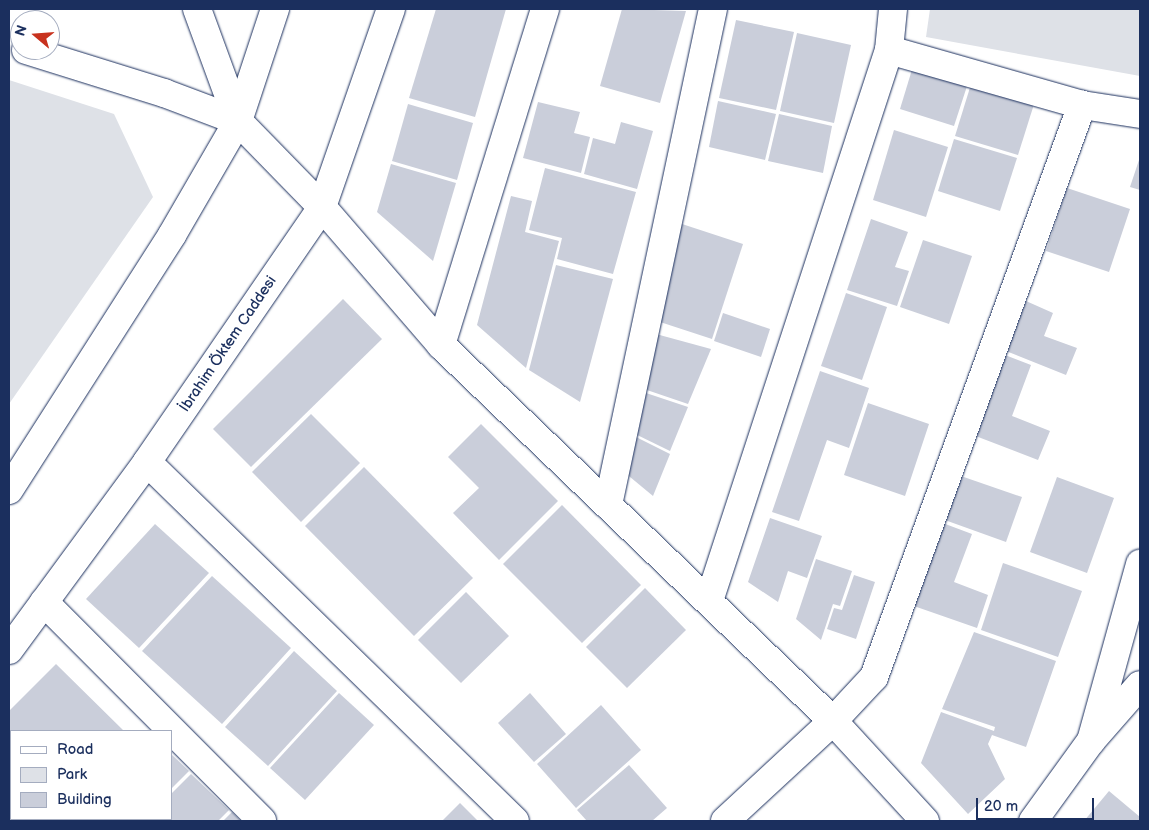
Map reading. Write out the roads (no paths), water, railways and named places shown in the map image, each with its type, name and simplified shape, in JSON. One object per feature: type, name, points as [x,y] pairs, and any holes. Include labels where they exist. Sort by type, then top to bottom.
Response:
[{"type":"street","points":[[197,9],[238,121],[322,207],[441,346],[833,721],[926,821]]},
{"type":"street","points":[[9,490],[172,236],[238,121],[275,9]]},
{"type":"street","name":"İbrahim Öktem Caddesi","points":[[9,650],[147,462],[322,207],[391,9]]},
{"type":"street","points":[[441,346],[545,9]]},
{"type":"street","points":[[608,505],[713,9]]},
{"type":"street","points":[[709,602],[889,50],[893,9]]},
{"type":"street","points":[[889,50],[1082,105],[1140,114]]},
{"type":"street","points":[[58,60],[164,93],[238,121]]},
{"type":"street","points":[[726,821],[833,721],[874,677],[1082,105]]},
{"type":"street","points":[[147,462],[515,821]]},
{"type":"street","points":[[1091,742],[1140,564]]},
{"type":"street","points":[[44,602],[171,730]]},
{"type":"street","points":[[1033,821],[1091,742],[1140,685]]},
{"type":"street","points":[[172,731],[262,821]]}]
